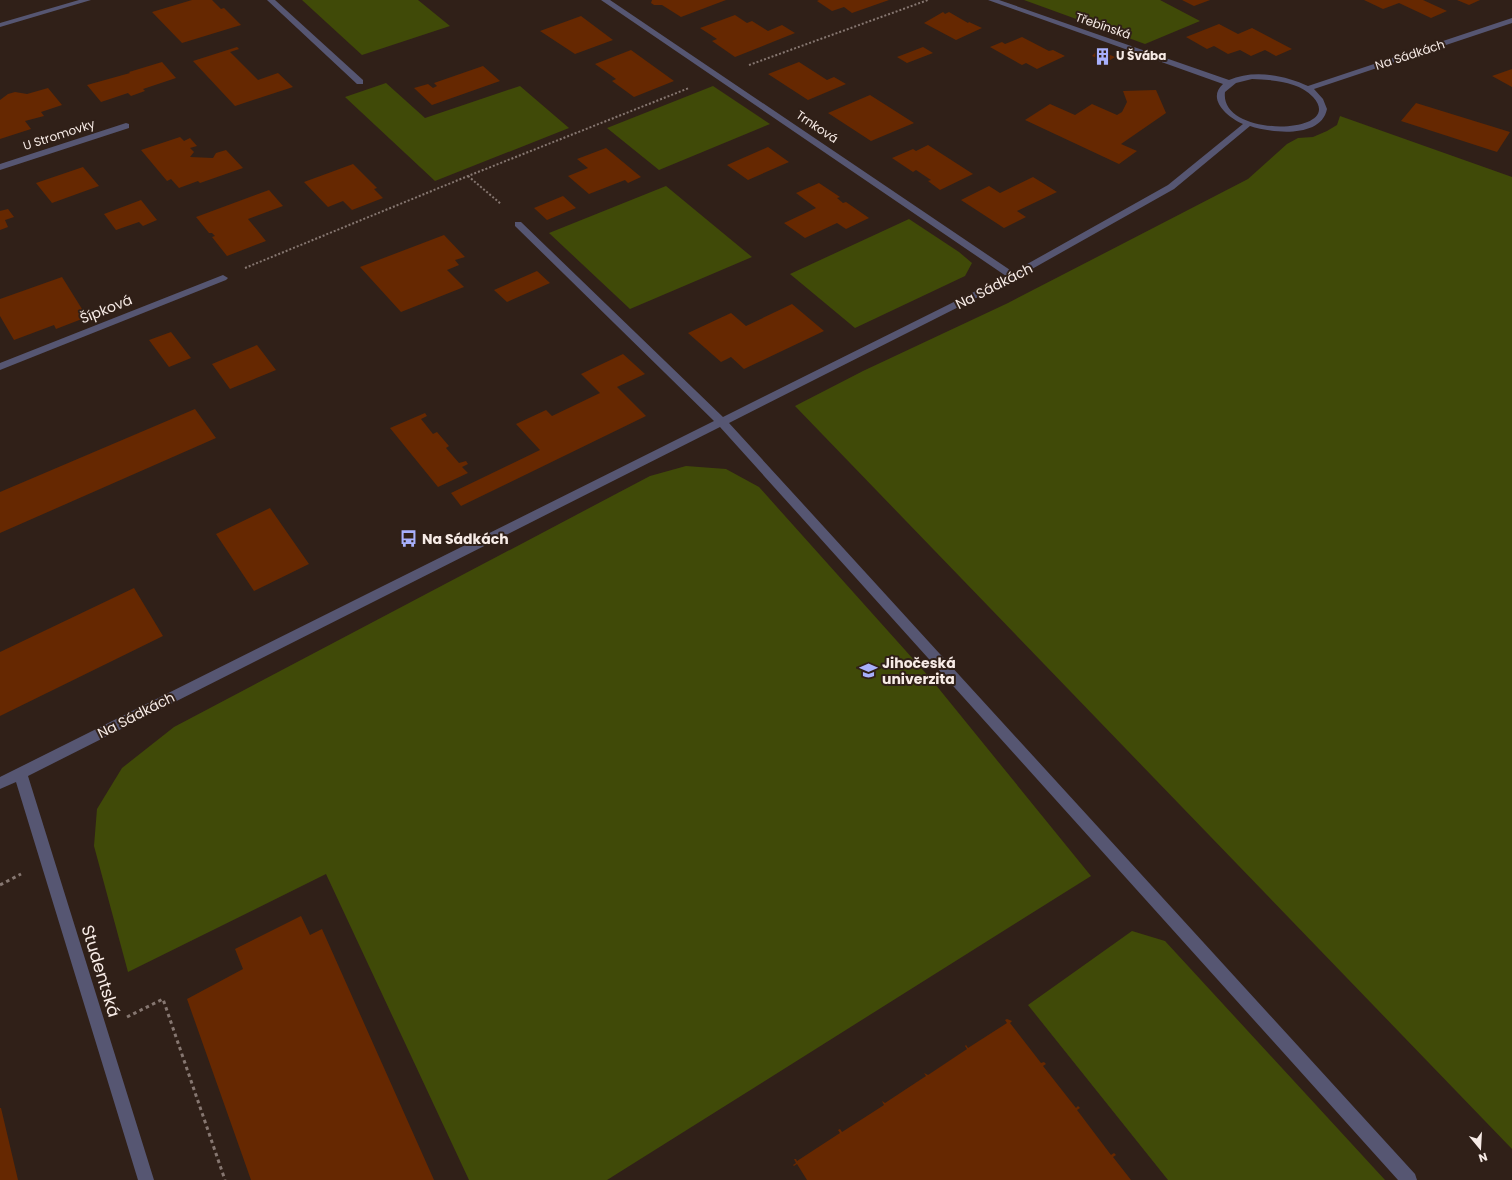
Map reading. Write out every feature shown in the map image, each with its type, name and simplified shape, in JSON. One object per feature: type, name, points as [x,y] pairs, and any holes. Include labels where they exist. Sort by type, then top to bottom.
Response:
[{"type":"street","points":[[0,24],[74,2],[87,0]]},
{"type":"street","points":[[271,0],[360,82]]},
{"type":"street","name":"Trnková","points":[[605,0],[1014,276]]},
{"type":"street","name":"Třebínská","points":[[992,0],[1229,83]]},
{"type":"street","name":"Na Sádkách","points":[[1307,89],[1512,20]]},
{"type":"street","points":[[1266,77],[1288,81],[1307,89],[1317,96],[1322,104],[1323,112],[1318,120],[1309,125],[1296,129],[1281,130],[1249,123],[1234,116],[1224,108],[1220,99],[1221,90],[1229,83],[1239,79],[1266,77]]},
{"type":"street","name":"Na Sádkách","points":[[0,783],[1014,276],[1171,187],[1249,123]]},
{"type":"street","name":"U Stromovky","points":[[0,167],[126,126]]},
{"type":"street","points":[[518,224],[722,422],[1409,1180]]},
{"type":"street","name":"Šípková","points":[[0,367],[223,278]]},
{"type":"street","name":"Studentská","points":[[20,773],[146,1180]]},
{"type":"path","points":[[744,67],[928,0]]},
{"type":"path","points":[[223,278],[468,176],[692,87]]},
{"type":"path","points":[[468,176],[503,206]]},
{"type":"path","points":[[99,1030],[163,999],[225,1180]]},
{"type":"green space","points":[[302,0],[418,0],[450,26],[362,55]]},
{"type":"green space","points":[[1024,0],[1160,0],[1200,21],[1145,44]]},
{"type":"green space","points":[[386,83],[425,118],[520,86],[569,128],[435,181],[345,97]]},
{"type":"green space","points":[[713,86],[770,124],[659,170],[607,128]]},
{"type":"green space","points":[[1340,116],[1512,177],[1512,1149],[795,406],[863,371],[1008,303],[1248,179],[1287,144],[1298,138],[1313,137],[1327,131],[1337,125]]},
{"type":"green space","points":[[666,186],[752,257],[630,309],[549,233]]},
{"type":"green space","points":[[909,219],[959,252],[972,263],[965,276],[855,328],[790,274]]},
{"type":"green space","points":[[686,466],[726,469],[759,487],[931,679],[1091,876],[607,1180],[469,1180],[326,874],[128,972],[94,846],[97,809],[122,768],[174,727],[650,476]]},
{"type":"green space","points":[[1132,931],[1165,941],[1385,1180],[1168,1180],[1028,1005]]},
{"type":"building","points":[[192,0],[212,0],[221,9],[224,8],[241,25],[182,43],[152,12]]},
{"type":"building","points":[[652,0],[726,0],[681,17],[662,5],[654,5],[651,3]]},
{"type":"building","points":[[889,0],[852,13],[844,7],[832,11],[817,1]]},
{"type":"building","points":[[1182,0],[1210,0],[1194,6]]},
{"type":"building","points":[[1364,0],[1423,0],[1447,11],[1431,18],[1399,3],[1383,9]]},
{"type":"building","points":[[1457,0],[1480,0],[1469,5]]},
{"type":"building","points":[[943,12],[945,14],[949,12],[968,23],[969,22],[982,28],[956,40],[924,23]]},
{"type":"building","points":[[735,15],[747,23],[752,21],[768,31],[782,25],[795,33],[735,57],[712,41],[717,39],[700,28]]},
{"type":"building","points":[[581,16],[613,40],[575,54],[540,31]]},
{"type":"building","points":[[1219,24],[1238,34],[1252,28],[1292,49],[1276,56],[1265,50],[1251,56],[1240,50],[1228,54],[1214,46],[1207,49],[1186,37]]},
{"type":"building","points":[[1022,37],[1049,51],[1053,50],[1065,56],[1037,69],[1026,63],[1022,65],[990,47],[1002,42],[1005,44]]},
{"type":"building","points":[[237,47],[239,49],[230,52],[258,80],[278,73],[293,87],[235,106],[193,61]]},
{"type":"building","points":[[923,47],[933,53],[907,63],[897,57]]},
{"type":"building","points":[[631,50],[674,81],[634,97],[612,81],[616,79],[595,64]]},
{"type":"building","name":"U Švába","points":[[1098,50],[1115,57],[1107,62],[1092,56]]},
{"type":"building","points":[[162,62],[176,78],[143,89],[145,91],[131,96],[128,93],[101,102],[87,85],[130,73],[129,72]]},
{"type":"building","points":[[799,62],[827,80],[834,77],[846,84],[808,100],[768,74]]},
{"type":"building","points":[[483,66],[500,81],[432,105],[414,88],[428,84],[433,88],[437,86],[434,83]]},
{"type":"building","points":[[1512,69],[1512,87],[1492,76]]},
{"type":"building","points":[[48,88],[62,105],[41,112],[44,116],[25,121],[31,129],[0,139],[0,100],[8,94],[15,92],[27,94]]},
{"type":"building","points":[[1156,90],[1166,113],[1121,144],[1137,151],[1119,164],[1025,120],[1050,104],[1075,115],[1092,104],[1117,115],[1122,112],[1127,102],[1123,91]]},
{"type":"building","points":[[870,95],[914,123],[871,141],[828,113]]},
{"type":"building","points":[[1416,103],[1510,132],[1497,152],[1401,121]]},
{"type":"building","points":[[180,137],[184,141],[190,138],[197,146],[190,148],[194,152],[190,157],[213,158],[216,153],[226,150],[243,168],[200,183],[198,181],[179,188],[171,179],[167,181],[141,150]]},
{"type":"building","points":[[928,145],[973,174],[940,190],[928,181],[931,180],[916,170],[913,172],[892,158],[913,149],[916,151]]},
{"type":"building","points":[[768,147],[789,162],[748,180],[727,165]]},
{"type":"building","points":[[606,148],[641,177],[628,183],[625,180],[589,194],[568,176],[588,168],[577,159]]},
{"type":"building","points":[[353,164],[377,188],[374,189],[383,198],[352,210],[343,201],[328,207],[304,182]]},
{"type":"building","points":[[83,167],[99,186],[52,203],[36,183]]},
{"type":"building","points":[[1033,177],[1057,192],[1017,211],[1026,217],[1004,228],[961,200],[989,186],[1000,193]]},
{"type":"building","points":[[819,183],[840,197],[837,198],[843,203],[846,202],[869,218],[846,229],[837,223],[805,238],[784,223],[816,208],[796,193]]},
{"type":"building","points":[[269,190],[283,206],[248,219],[266,241],[227,256],[212,237],[215,236],[212,233],[209,233],[196,217]]},
{"type":"building","points":[[563,196],[576,208],[547,220],[534,208]]},
{"type":"building","points":[[141,200],[157,220],[143,226],[139,222],[116,230],[104,214]]},
{"type":"building","points":[[8,209],[14,217],[5,220],[8,227],[0,230],[0,211]]},
{"type":"building","points":[[444,235],[465,257],[455,260],[459,265],[447,270],[464,287],[401,312],[360,267]]},
{"type":"building","points":[[537,271],[550,283],[507,302],[494,290]]},
{"type":"building","points":[[62,277],[87,317],[56,329],[54,325],[14,340],[0,316],[0,299]]},
{"type":"building","points":[[792,304],[824,331],[744,369],[731,357],[721,362],[688,333],[731,313],[746,326]]},
{"type":"building","points":[[171,332],[191,358],[169,367],[149,340]]},
{"type":"building","points":[[257,345],[276,370],[230,389],[212,364]]},
{"type":"building","points":[[623,354],[645,374],[617,387],[646,416],[461,506],[451,493],[540,450],[516,424],[546,410],[552,416],[600,393],[581,374]]},
{"type":"building","points":[[195,409],[216,438],[0,533],[0,492]]},
{"type":"building","points":[[425,413],[427,416],[421,419],[433,434],[437,432],[449,446],[446,448],[459,463],[466,461],[468,464],[462,467],[468,473],[438,487],[390,428]]},
{"type":"building","points":[[270,508],[309,564],[254,591],[216,534]]},
{"type":"building","points":[[134,588],[163,636],[0,716],[0,652]]},
{"type":"building","points":[[301,916],[310,935],[322,929],[434,1180],[251,1180],[187,999],[243,969],[235,949]]},
{"type":"building","points":[[1007,1019],[1012,1021],[1010,1023],[1041,1063],[1044,1062],[1046,1064],[1043,1066],[1076,1108],[1078,1106],[1080,1108],[1077,1110],[1111,1155],[1114,1153],[1116,1155],[1113,1157],[1131,1180],[807,1180],[797,1164],[794,1166],[793,1165],[796,1163],[794,1159],[797,1161],[840,1133],[838,1130],[840,1129],[842,1132],[884,1105],[882,1101],[885,1103],[926,1076],[924,1073],[928,1075],[967,1049],[965,1046],[966,1045],[968,1048],[1007,1023],[1005,1020]]},
{"type":"building","points":[[1,1108],[18,1180],[0,1180]]},
{"type":"place","name":"U Švába","points":[[1103,56]]},
{"type":"place","name":"Na Sádkách","points":[[409,539]]},
{"type":"place","name":"Jihočeská univerzita","points":[[869,671]]}]
